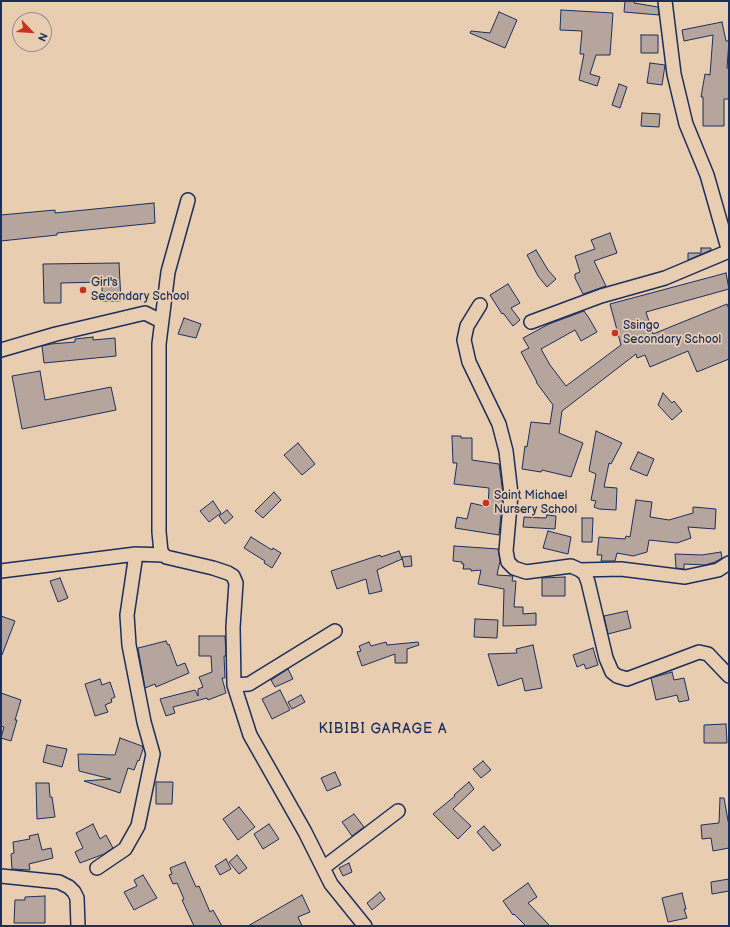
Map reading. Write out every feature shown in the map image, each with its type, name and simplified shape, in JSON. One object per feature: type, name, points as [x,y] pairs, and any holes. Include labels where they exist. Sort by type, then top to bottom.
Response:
[{"type":"street","points":[[531,322],[601,296],[665,278],[729,251],[707,175],[686,124],[674,74],[665,1]]},
{"type":"street","points":[[163,555],[161,552],[159,532],[158,344],[168,272],[188,200]]},
{"type":"street","points":[[480,305],[468,326],[464,340],[470,362],[498,424],[506,451],[511,494],[506,550],[508,562],[514,568],[526,572],[571,566],[585,574],[606,658],[612,672],[616,676],[627,679],[699,652],[708,654],[729,676]]},
{"type":"street","points":[[1,350],[56,334],[145,313],[161,321]]},
{"type":"street","points":[[97,868],[126,849],[138,826],[153,754],[144,722],[129,645],[127,615],[136,554]]},
{"type":"street","points":[[1,571],[136,554],[163,555],[213,568],[233,576],[236,583],[233,628],[234,685],[250,735],[305,832],[330,884],[365,926]]},
{"type":"street","points":[[580,570],[621,569],[685,577],[718,570],[729,563]]},
{"type":"street","points":[[234,685],[249,684],[335,631]]},
{"type":"street","points":[[323,868],[398,810]]},
{"type":"street","points":[[1,876],[59,882],[69,887],[77,898],[78,926]]},
{"type":"building","points":[[625,1],[635,1],[634,3],[658,7],[659,15],[624,12]]},
{"type":"building","points":[[561,10],[613,13],[610,55],[596,55],[590,74],[600,77],[597,86],[579,80],[584,54],[580,54],[582,31],[560,30]]},
{"type":"building","points":[[499,12],[517,20],[505,48],[470,33],[471,31],[490,33]]},
{"type":"building","points":[[722,22],[726,41],[729,41],[727,68],[729,68],[729,99],[724,99],[724,126],[703,126],[703,97],[701,97],[705,74],[710,75],[713,35],[684,41],[682,30]]},
{"type":"building","points":[[641,35],[658,35],[658,53],[641,53]]},
{"type":"building","points":[[650,63],[665,65],[662,85],[647,83]]},
{"type":"building","points":[[619,84],[627,87],[620,108],[612,105]]},
{"type":"building","points":[[642,113],[660,114],[659,127],[641,126]]},
{"type":"building","points":[[154,203],[155,223],[57,233],[57,235],[1,241],[1,215],[55,210],[55,213]]},
{"type":"building","points":[[610,233],[617,253],[594,261],[606,286],[583,294],[575,278],[575,274],[580,272],[575,256],[595,249],[591,240]]},
{"type":"building","points":[[701,248],[711,248],[711,250],[688,260],[688,253],[701,253]]},
{"type":"building","points":[[536,250],[548,270],[556,279],[547,287],[538,276],[527,255]]},
{"type":"building","points":[[119,263],[121,301],[102,301],[102,282],[61,283],[61,303],[44,303],[43,264]]},
{"type":"building","points":[[726,273],[729,289],[646,312],[653,334],[727,304],[729,309],[729,359],[697,372],[688,351],[650,367],[645,355],[637,358],[636,354],[562,411],[559,433],[583,443],[571,477],[542,470],[541,472],[522,469],[525,446],[527,447],[531,422],[550,424],[553,405],[536,382],[521,352],[529,348],[523,338],[549,324],[584,311],[597,332],[581,341],[575,330],[541,349],[550,365],[566,386],[621,345],[610,304]]},
{"type":"building","points":[[508,284],[520,303],[511,308],[520,320],[513,326],[503,313],[502,314],[490,295]]},
{"type":"building","points":[[184,318],[201,324],[196,338],[178,334]]},
{"type":"building","points":[[93,337],[93,340],[115,338],[116,356],[44,363],[42,346],[75,342],[75,339]]},
{"type":"building","points":[[40,371],[45,400],[111,387],[116,410],[22,429],[12,376]]},
{"type":"building","points":[[663,393],[672,403],[674,401],[682,411],[672,420],[658,405]]},
{"type":"building","points":[[596,431],[622,443],[611,464],[609,463],[604,487],[617,488],[616,510],[599,509],[594,507],[596,501],[591,500],[596,474],[589,471]]},
{"type":"building","points":[[452,436],[472,438],[472,460],[499,464],[503,494],[499,535],[455,528],[457,517],[467,519],[471,503],[488,507],[489,488],[454,484],[457,463],[453,463]]},
{"type":"building","points":[[298,443],[315,464],[302,475],[284,455]]},
{"type":"building","points":[[638,452],[654,459],[647,476],[630,469]]},
{"type":"building","points":[[274,492],[281,500],[263,518],[255,511]]},
{"type":"building","points":[[636,500],[652,502],[650,517],[669,520],[693,513],[693,507],[716,509],[715,529],[688,527],[691,538],[677,543],[649,540],[647,552],[633,556],[617,553],[615,561],[601,561],[602,555],[597,555],[599,537],[625,539],[626,536],[630,537]]},
{"type":"building","points":[[213,501],[221,513],[209,522],[200,511]]},
{"type":"building","points":[[227,510],[233,517],[225,524],[219,516]]},
{"type":"building","points":[[547,515],[556,516],[555,529],[523,527],[524,517],[546,518]]},
{"type":"building","points":[[582,518],[593,518],[592,542],[582,542]]},
{"type":"building","points":[[548,531],[571,537],[568,554],[543,548]]},
{"type":"building","points":[[251,537],[272,550],[273,548],[281,553],[272,568],[264,563],[265,561],[244,548]]},
{"type":"building","points":[[454,546],[498,549],[500,561],[497,575],[513,576],[512,581],[516,581],[514,607],[523,607],[523,614],[536,613],[536,625],[503,626],[504,589],[478,584],[481,570],[471,571],[471,569],[463,569],[464,564],[462,564],[462,562],[453,561]]},
{"type":"building","points":[[399,551],[402,559],[377,570],[382,591],[369,594],[366,579],[337,589],[331,571],[380,555],[381,557]]},
{"type":"building","points":[[721,552],[722,558],[715,562],[705,565],[684,564],[684,569],[676,568],[675,554],[702,555]]},
{"type":"building","points":[[411,556],[412,566],[404,567],[402,557]]},
{"type":"building","points":[[565,577],[565,596],[542,596],[542,578]]},
{"type":"building","points":[[60,578],[68,598],[58,602],[50,581]]},
{"type":"building","points":[[627,611],[631,628],[608,634],[604,616]]},
{"type":"building","points":[[1,616],[15,621],[2,655],[1,655]]},
{"type":"building","points":[[475,619],[498,620],[497,638],[474,637]]},
{"type":"building","points":[[199,636],[225,636],[225,678],[222,678],[226,693],[208,700],[207,698],[173,707],[175,713],[166,716],[160,699],[195,690],[198,696],[198,689],[203,687],[199,677],[212,672],[211,656],[199,656]]},
{"type":"building","points":[[166,641],[168,645],[169,644],[177,666],[185,663],[189,673],[156,687],[155,684],[145,688],[138,648]]},
{"type":"building","points":[[369,642],[371,646],[386,642],[387,645],[418,642],[419,645],[407,649],[407,663],[395,663],[395,654],[362,666],[357,652],[361,651],[359,646]]},
{"type":"building","points":[[533,645],[542,688],[525,691],[522,678],[498,686],[488,654],[517,653],[516,649]]},
{"type":"building","points":[[593,648],[598,665],[586,669],[584,664],[577,667],[573,655]]},
{"type":"building","points":[[288,669],[293,679],[275,687],[271,680]]},
{"type":"building","points":[[672,672],[674,680],[684,678],[689,700],[679,702],[677,695],[656,700],[651,678]]},
{"type":"building","points":[[100,679],[102,685],[110,682],[115,697],[111,699],[112,702],[105,705],[108,712],[95,716],[85,684]]},
{"type":"building","points":[[280,690],[290,710],[272,719],[262,699]]},
{"type":"building","points":[[1,693],[21,700],[11,741],[1,738],[4,727],[1,726]]},
{"type":"building","points":[[301,695],[305,702],[292,709],[288,702]]},
{"type":"building","points":[[726,724],[727,743],[704,743],[704,725]]},
{"type":"building","points":[[120,738],[142,746],[143,749],[134,770],[128,768],[120,793],[84,781],[111,779],[79,771],[78,754],[115,755]]},
{"type":"building","points":[[47,745],[67,749],[62,767],[43,762]]},
{"type":"building","points":[[483,761],[491,770],[481,778],[473,769]]},
{"type":"building","points":[[335,772],[341,785],[327,791],[321,778]]},
{"type":"building","points":[[156,782],[173,782],[172,804],[156,804]]},
{"type":"building","points":[[469,782],[474,789],[453,809],[471,826],[458,839],[433,814]]},
{"type":"building","points":[[36,783],[49,783],[50,797],[52,797],[55,817],[37,819]]},
{"type":"building","points":[[720,798],[724,798],[729,826],[729,848],[713,851],[711,838],[702,839],[701,825],[719,823]]},
{"type":"building","points":[[239,807],[255,827],[238,840],[223,819]]},
{"type":"building","points":[[354,814],[364,827],[352,836],[342,822]]},
{"type":"building","points":[[93,824],[100,839],[106,835],[113,848],[104,854],[80,863],[75,852],[83,848],[76,833]]},
{"type":"building","points":[[269,824],[279,839],[263,849],[254,834]]},
{"type":"building","points":[[484,826],[501,845],[493,851],[477,832]]},
{"type":"building","points":[[38,834],[42,850],[51,848],[53,858],[29,864],[30,870],[12,869],[11,854],[14,853],[13,842],[30,839],[29,836]]},
{"type":"building","points":[[237,855],[247,868],[239,874],[229,862]]},
{"type":"building","points":[[226,859],[231,869],[220,875],[215,866]]},
{"type":"building","points":[[185,862],[196,887],[199,886],[210,912],[213,910],[222,926],[194,926],[182,900],[184,899],[177,883],[173,884],[169,875],[172,874],[170,868]]},
{"type":"building","points":[[349,863],[352,872],[343,876],[339,868]]},
{"type":"building","points":[[143,875],[157,898],[134,910],[124,892],[137,886],[134,880]]},
{"type":"building","points":[[729,879],[729,891],[712,894],[711,882]]},
{"type":"building","points":[[528,883],[537,897],[528,903],[550,926],[526,926],[514,914],[513,915],[503,901]]},
{"type":"building","points":[[380,892],[385,899],[372,910],[367,903]]},
{"type":"building","points":[[682,893],[687,918],[668,922],[662,898]]},
{"type":"building","points":[[302,895],[310,912],[298,917],[302,926],[248,926]]},
{"type":"building","points":[[45,896],[45,923],[14,923],[15,900],[25,900],[25,897]]},
{"type":"place","name":"Girl's Secondary School","points":[[83,290]]},
{"type":"place","name":"Ssingo Secondary School","points":[[615,333]]},
{"type":"place","name":"Saint Michael Nursery School","points":[[486,503]]},
{"type":"district","name":"KIBIBI GARAGE A","points":[[383,729]]}]
